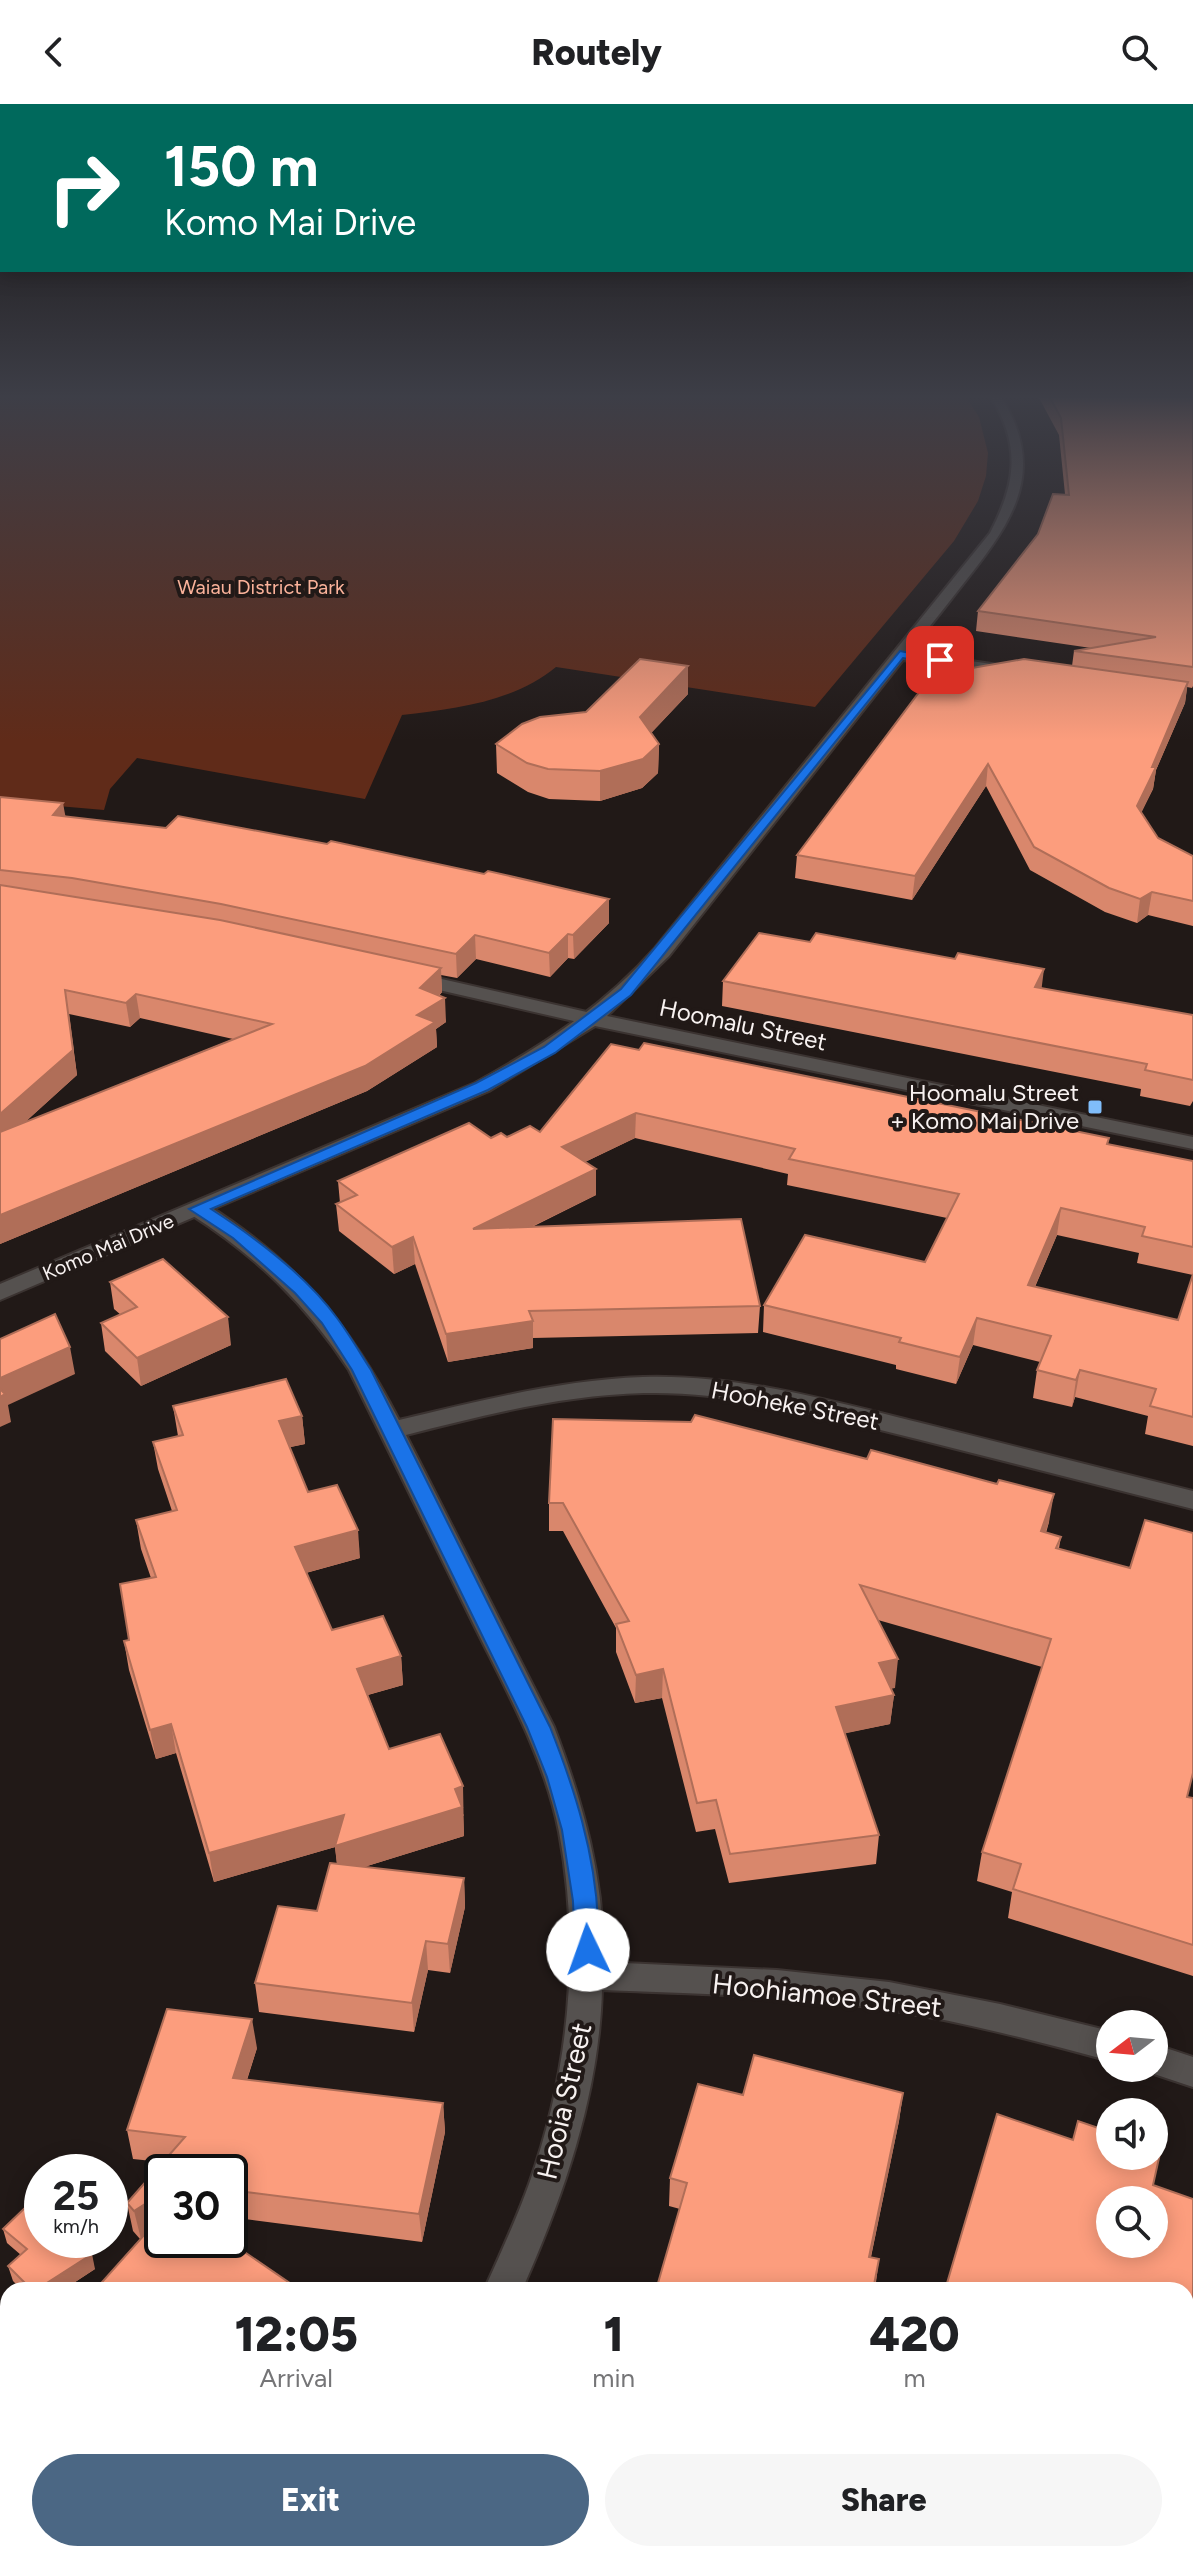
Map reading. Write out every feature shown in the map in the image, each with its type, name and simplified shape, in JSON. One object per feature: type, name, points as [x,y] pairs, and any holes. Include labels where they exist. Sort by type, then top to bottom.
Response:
[{"type":"street","name":"Komo Mai Drive","points":[[0,1293],[482,1087],[549,1050],[626,992],[646,972],[900,655],[996,534],[1009,512]]},
{"type":"street","points":[[900,655],[1026,673]]},
{"type":"street","name":"Hoomalu Street","points":[[394,974],[591,1019],[1193,1143]]},
{"type":"street","name":"Hooia Street","points":[[198,1209],[268,1257],[329,1320],[361,1370],[539,1727],[574,1830],[585,1901],[589,1975],[570,2093],[549,2176],[506,2282]]},
{"type":"street","name":"Hooheke Street","points":[[391,1430],[535,1398],[591,1389],[644,1385],[699,1387],[814,1405],[1193,1500]]},
{"type":"street","name":"Hoohiamoe Street","points":[[589,1975],[804,1987],[888,1996],[1046,2028],[1096,2042]]},
{"type":"street","points":[[1168,2064],[1193,2072]]},
{"type":"green space","name":"Waiau District Park","points":[[0,512],[972,512],[954,541],[815,707],[556,667],[503,696],[463,706],[402,715],[365,799],[137,758],[110,789],[104,810],[0,801]]},
{"type":"building","points":[[1046,512],[1193,512],[1193,667],[1074,651],[1156,637],[978,611],[1038,534]]},
{"type":"building","points":[[640,659],[688,666],[640,717],[659,744],[643,759],[600,771],[548,769],[527,763],[496,744],[522,724],[540,717],[586,712]]},
{"type":"building","points":[[1024,659],[1188,682],[1152,767],[1156,767],[1137,806],[1158,838],[1193,856],[1193,901],[1152,892],[1140,899],[1109,888],[1034,847],[988,764],[915,876],[797,855],[932,675]]},
{"type":"building","points":[[0,797],[63,803],[53,815],[166,828],[178,816],[327,844],[331,841],[484,874],[488,871],[609,899],[573,935],[568,934],[549,953],[475,935],[456,954],[221,904],[72,878],[0,870]]},
{"type":"building","points":[[0,885],[220,920],[441,968],[420,988],[445,998],[417,1015],[435,1022],[365,1066],[0,1215],[0,1132],[272,1024],[136,994],[126,1003],[65,990],[73,1050],[0,1114]]},
{"type":"building","points":[[759,933],[810,942],[816,933],[955,959],[958,953],[1044,969],[1035,987],[1193,1015],[1193,1080],[1145,1070],[1147,1064],[723,981]]},
{"type":"building","points":[[644,1043],[1109,1138],[1107,1144],[1193,1161],[1193,1247],[1142,1236],[1145,1227],[1061,1208],[1028,1285],[1178,1320],[1193,1274],[1193,1417],[1150,1406],[1156,1389],[1080,1370],[1076,1380],[1037,1370],[1051,1336],[977,1318],[960,1357],[899,1342],[901,1338],[764,1305],[805,1235],[925,1262],[959,1194],[789,1159],[795,1149],[636,1113],[562,1147],[596,1169],[473,1229],[741,1219],[760,1306],[529,1311],[533,1321],[446,1334],[413,1237],[392,1247],[336,1204],[357,1195],[338,1181],[469,1123],[491,1138],[501,1133],[507,1137],[530,1126],[540,1132],[611,1044],[639,1050]]},
{"type":"building","points":[[163,1259],[228,1317],[137,1358],[101,1323],[137,1307],[110,1282]]},
{"type":"building","points":[[55,1314],[70,1347],[0,1378],[0,1339]]},
{"type":"building","points":[[286,1379],[302,1416],[279,1421],[308,1492],[337,1485],[358,1530],[295,1547],[332,1630],[383,1616],[401,1656],[357,1669],[389,1749],[440,1734],[463,1786],[455,1789],[462,1807],[335,1846],[344,1815],[209,1853],[171,1724],[150,1730],[124,1641],[129,1640],[120,1584],[156,1577],[136,1520],[177,1510],[153,1442],[183,1435],[173,1406]]},
{"type":"building","points":[[695,1415],[867,1459],[871,1450],[997,1484],[999,1480],[1054,1494],[1041,1531],[1061,1537],[1056,1548],[1130,1568],[1145,1520],[1193,1533],[1193,1773],[1187,1797],[1193,1798],[1193,1945],[1013,1889],[1021,1864],[982,1852],[1051,1639],[860,1585],[898,1659],[879,1663],[894,1695],[836,1707],[879,1835],[730,1854],[716,1800],[697,1803],[663,1669],[636,1675],[616,1624],[629,1621],[563,1503],[549,1503],[553,1419],[691,1422]]},
{"type":"building","points":[[330,1863],[464,1878],[448,1944],[426,1941],[412,2003],[255,1983],[278,1906],[317,1911]]},
{"type":"building","points":[[167,2009],[252,2019],[233,2078],[443,2103],[419,2214],[248,2192],[248,2154],[170,2154],[185,2137],[127,2130]]},
{"type":"building","points":[[754,2055],[903,2093],[869,2257],[879,2259],[875,2282],[658,2282],[687,2183],[670,2178],[698,2084],[743,2095]]},
{"type":"building","points":[[997,2114],[1073,2140],[1078,2121],[1096,2127],[1096,2170],[1156,2170],[1153,2185],[1156,2186],[1096,2186],[1096,2258],[1168,2258],[1168,2190],[1193,2199],[1193,2282],[947,2282]]},
{"type":"building","points":[[144,2184],[144,2205],[134,2211],[128,2202]]},
{"type":"building","points":[[24,2209],[24,2246],[3,2229]]},
{"type":"building","points":[[144,2235],[144,2258],[248,2258],[248,2254],[288,2282],[102,2282],[124,2258],[128,2258],[128,2253]]},
{"type":"building","points":[[24,2252],[24,2258],[86,2258],[48,2282],[24,2282],[8,2266]]},
{"type":"place","name":"Hoomalu Street + Komo Mai Drive","points":[[1095,1107]]},
{"type":"route","points":[[588,1950],[585,1901],[574,1830],[539,1727],[361,1370],[329,1320],[302,1289],[268,1257],[198,1209],[482,1087],[549,1050],[616,1001],[646,972],[900,655],[940,660]]}]
